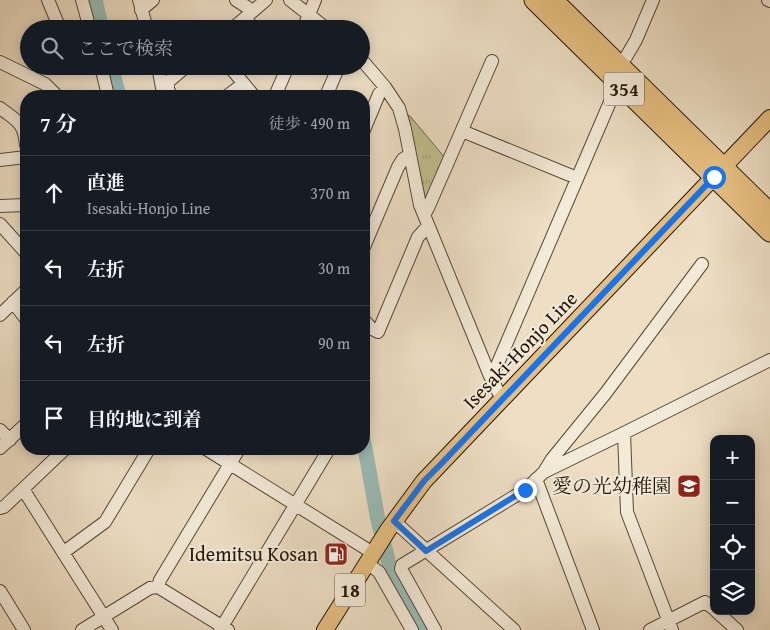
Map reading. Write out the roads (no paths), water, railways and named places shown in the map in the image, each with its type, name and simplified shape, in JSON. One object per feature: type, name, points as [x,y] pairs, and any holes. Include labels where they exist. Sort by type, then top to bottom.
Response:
[{"type":"highway","name":"354","points":[[534,0],[719,172],[770,213]]},
{"type":"highway","name":"354","points":[[553,0],[719,172],[770,232]]},
{"type":"main road","name":"Isesaki-Honjo Line","points":[[325,630],[391,526],[424,481],[770,118]]},
{"type":"street","points":[[48,0],[56,20]]},
{"type":"street","points":[[82,0],[88,20]]},
{"type":"street","points":[[144,20],[140,5],[153,0]]},
{"type":"street","points":[[236,0],[249,14],[251,20]]},
{"type":"street","points":[[242,20],[266,0]]},
{"type":"street","points":[[290,0],[315,20]]},
{"type":"street","points":[[307,20],[315,0]]},
{"type":"street","points":[[626,57],[633,46],[653,0]]},
{"type":"street","points":[[370,328],[378,332],[426,220],[428,208],[492,60]]},
{"type":"street","points":[[0,62],[20,72]]},
{"type":"street","points":[[370,70],[399,108],[416,190],[426,220],[490,376],[502,399]]},
{"type":"street","points":[[27,75],[45,84],[51,90]]},
{"type":"street","points":[[103,75],[107,90]]},
{"type":"street","points":[[161,75],[165,90]]},
{"type":"street","points":[[166,90],[168,82],[176,75]]},
{"type":"street","points":[[236,75],[248,90]]},
{"type":"street","points":[[277,90],[283,75]]},
{"type":"street","points":[[329,90],[335,75]]},
{"type":"street","points":[[235,90],[243,84]]},
{"type":"street","points":[[370,116],[379,94],[385,87]]},
{"type":"street","points":[[490,376],[495,370],[613,95]]},
{"type":"street","points":[[0,108],[20,125]]},
{"type":"street","points":[[462,131],[577,178]]},
{"type":"street","points":[[370,233],[398,167],[403,159],[410,155]]},
{"type":"street","points":[[0,160],[20,158]]},
{"type":"street","points":[[0,206],[20,205]]},
{"type":"street","points":[[0,224],[20,246]]},
{"type":"street","points":[[435,630],[401,568],[402,565],[525,490],[540,476],[605,394],[702,264]]},
{"type":"street","points":[[0,315],[20,296]]},
{"type":"street","points":[[14,302],[20,310]]},
{"type":"street","points":[[540,476],[770,360]]},
{"type":"street","points":[[0,430],[5,444],[20,430]]},
{"type":"street","points":[[624,434],[627,512],[670,626]]},
{"type":"street","points":[[1,506],[23,489],[59,455]]},
{"type":"street","points":[[64,552],[105,522],[145,455]]},
{"type":"street","points":[[216,455],[295,504],[372,556],[412,630]]},
{"type":"street","points":[[158,587],[160,580],[235,455]]},
{"type":"street","points":[[82,630],[150,588],[158,587],[223,629],[325,455]]},
{"type":"street","points":[[540,476],[593,630]]},
{"type":"street","points":[[23,489],[112,630]]},
{"type":"street","points":[[391,526],[426,551],[514,630]]},
{"type":"street","points":[[0,590],[24,630]]},
{"type":"street","points":[[650,630],[670,626],[705,602],[710,606]]},
{"type":"street","points":[[720,615],[737,630]]},
{"type":"waterway","points":[[95,0],[100,20]]},
{"type":"waterway","points":[[113,75],[117,90]]},
{"type":"waterway","points":[[366,455],[378,520],[389,564],[426,630]]},
{"type":"place","name":"愛の光幼稚園","points":[[689,486]]},
{"type":"place","name":"Idemitsu Kosan","points":[[336,554]]}]
